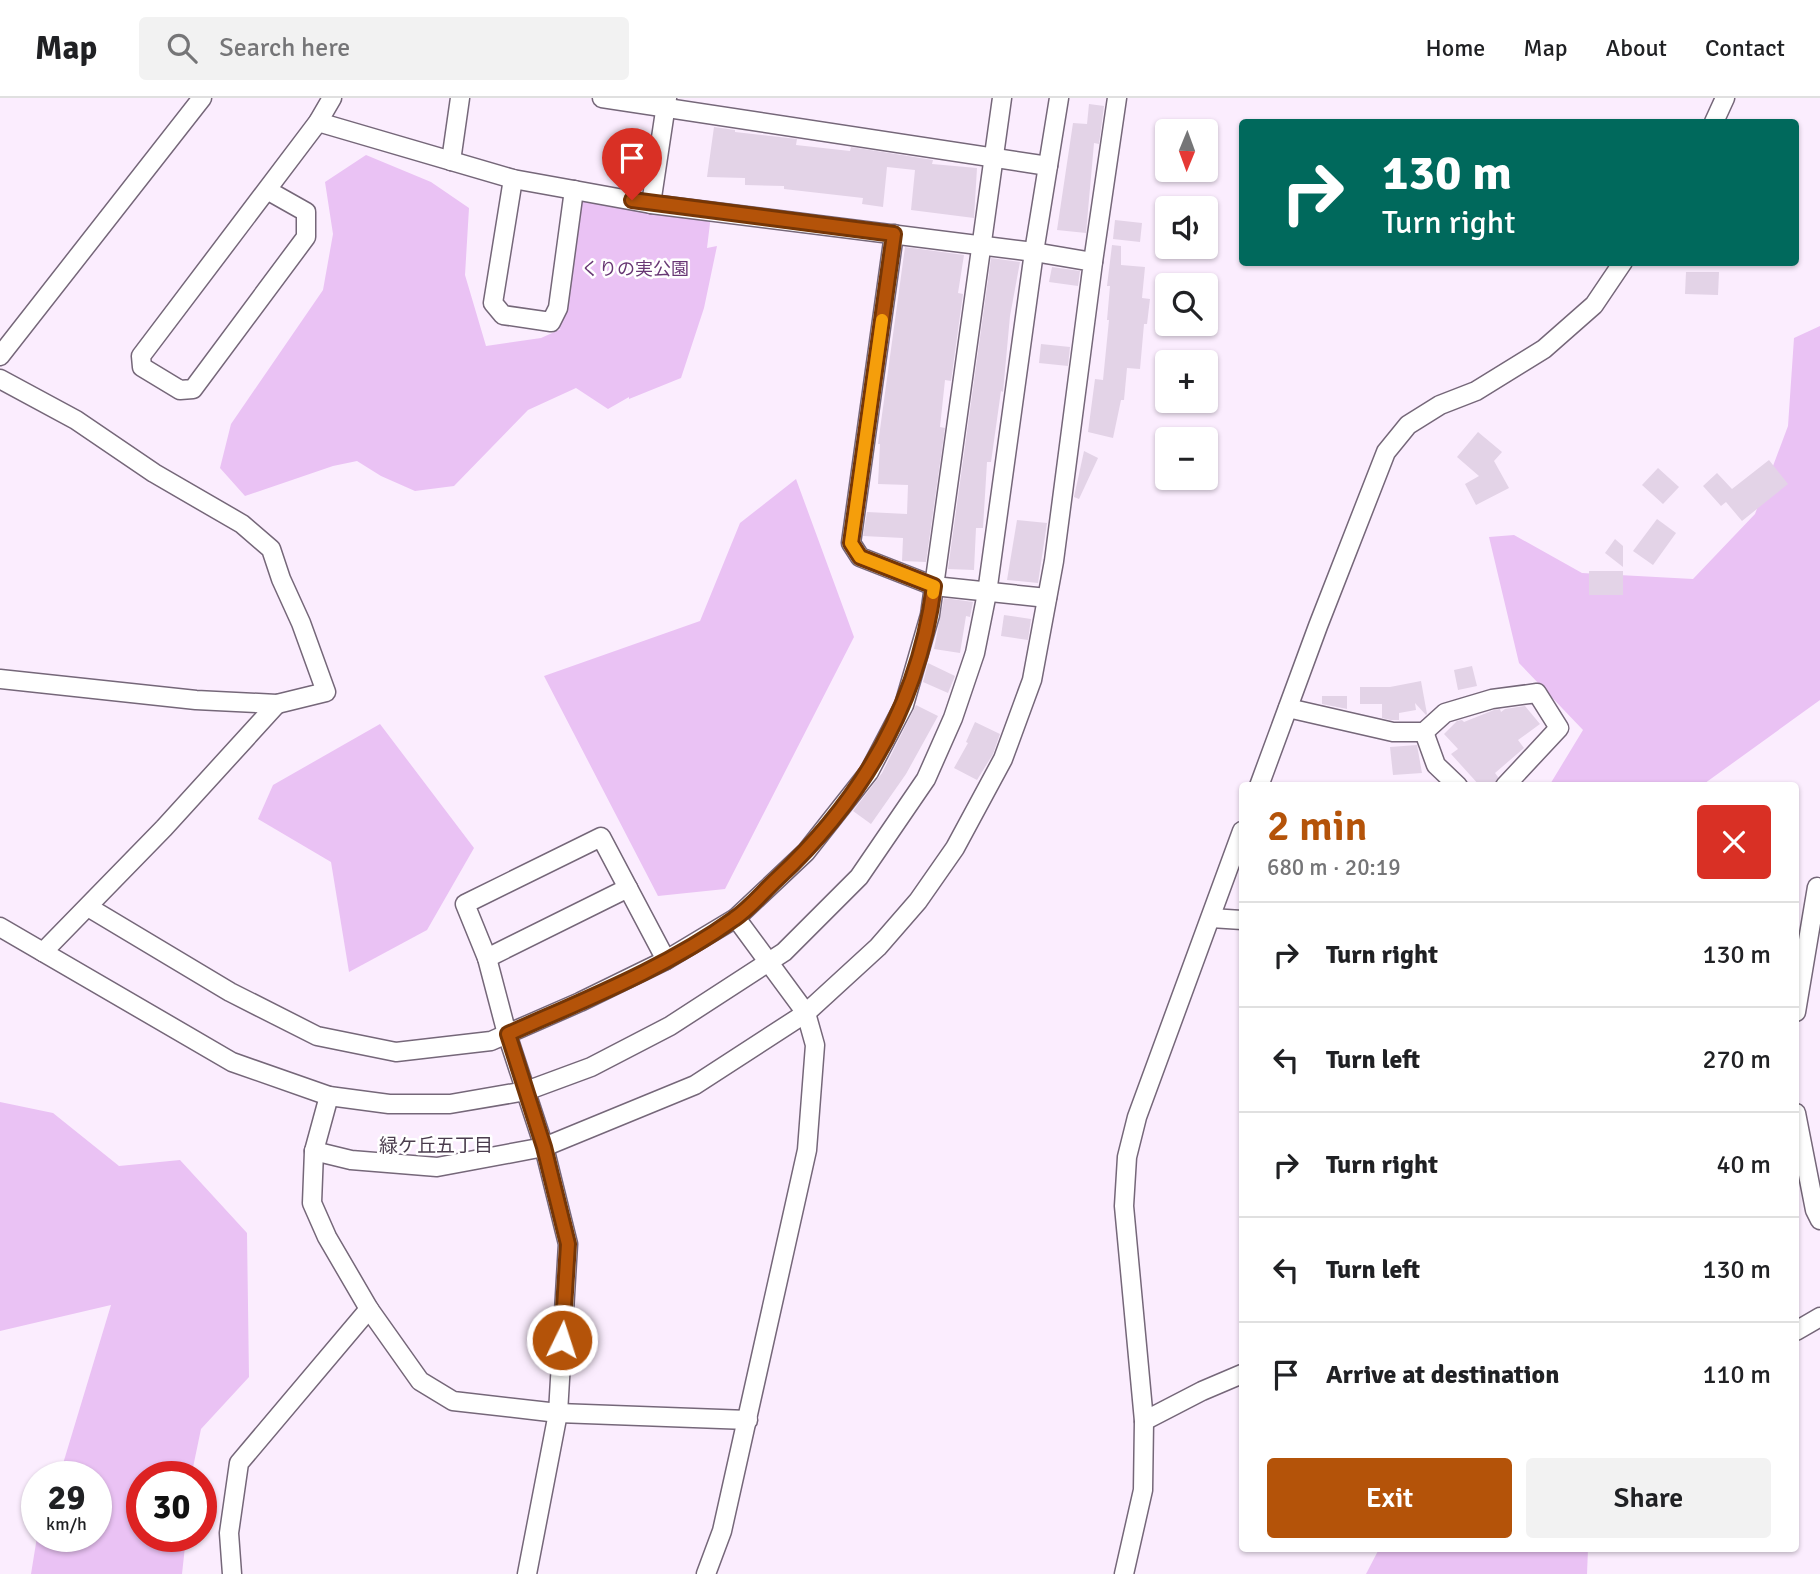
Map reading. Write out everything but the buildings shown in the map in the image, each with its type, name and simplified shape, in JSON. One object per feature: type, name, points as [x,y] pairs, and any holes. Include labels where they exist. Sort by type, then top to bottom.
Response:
[{"type":"street","points":[[0,356],[202,98]]},
{"type":"street","points":[[267,190],[306,212],[306,237],[194,389],[180,390],[142,367],[141,356],[318,122],[332,98]]},
{"type":"street","points":[[451,161],[460,98]]},
{"type":"street","points":[[602,98],[666,103],[1048,166]]},
{"type":"street","points":[[88,906],[230,992],[317,1036],[396,1052],[491,1041],[666,960],[736,918],[806,852],[869,772],[904,705],[930,615],[1002,98]]},
{"type":"street","points":[[0,928],[232,1062],[329,1096],[390,1104],[450,1104],[526,1091],[591,1067],[640,1043],[785,952],[859,877],[926,779],[953,718],[975,653],[1059,98]]},
{"type":"street","points":[[314,1151],[351,1160],[437,1167],[544,1147],[695,1085],[806,1013],[878,947],[918,901],[955,848],[1003,759],[1032,680],[1055,561],[1117,98]]},
{"type":"street","points":[[1715,119],[1725,98]]},
{"type":"street","points":[[651,204],[666,103]]},
{"type":"street","points":[[318,122],[513,179],[651,204],[982,245],[1093,262]]},
{"type":"street","points":[[513,179],[493,303],[503,315],[551,322],[558,308],[574,190]]},
{"type":"street","points":[[894,234],[851,543],[860,557],[934,586],[1047,598]]},
{"type":"street","points":[[1260,782],[1386,452],[1408,425],[1440,405],[1476,391],[1544,349],[1594,306],[1620,266]]},
{"type":"street","points":[[0,379],[76,420],[154,473],[242,524],[271,549],[326,692],[276,704],[196,700],[0,679]]},
{"type":"street","points":[[1288,708],[1393,732],[1424,732],[1445,713],[1492,699],[1537,693],[1559,728],[1510,782]]},
{"type":"street","points":[[43,952],[164,828],[276,704]]},
{"type":"street","points":[[1424,732],[1436,765],[1454,782]]},
{"type":"street","points":[[527,1574],[558,1412],[568,1244],[544,1147],[487,958],[466,904],[601,837],[666,960]]},
{"type":"street","points":[[1124,1574],[1143,1490],[1144,1421],[1124,1206],[1127,1157],[1136,1117],[1239,839]]},
{"type":"street","points":[[1799,994],[1817,887]]},
{"type":"street","points":[[487,958],[628,888]]},
{"type":"street","points":[[706,1574],[722,1531],[807,1150],[815,1045],[806,1013],[736,918]]},
{"type":"street","points":[[1210,918],[1239,920]]},
{"type":"street","points":[[329,1096],[314,1151],[312,1203],[327,1237],[369,1309],[420,1381],[453,1401],[558,1412],[748,1420]]},
{"type":"street","points":[[1799,1128],[1815,1210],[1820,1220]]},
{"type":"street","points":[[232,1574],[229,1533],[239,1463],[369,1309]]},
{"type":"street","points":[[1799,1329],[1820,1317]]},
{"type":"street","points":[[1144,1421],[1239,1375]]},
{"type":"green space","name":"くりの実公園","points":[[366,155],[431,182],[469,208],[465,275],[486,346],[541,338],[561,329],[554,328],[582,198],[711,215],[707,248],[717,246],[704,308],[681,378],[629,397],[608,409],[576,388],[528,410],[454,486],[415,491],[381,476],[357,461],[333,466],[245,496],[220,468],[231,424],[323,290],[333,234],[325,182]]},
{"type":"green space","points":[[1820,326],[1820,700],[1707,782],[1551,782],[1583,730],[1519,663],[1489,537],[1514,535],[1582,573],[1693,579],[1755,514],[1788,426],[1794,338]]},
{"type":"green space","points":[[796,479],[854,637],[725,889],[658,896],[544,676],[700,621],[740,523]]},
{"type":"green space","points":[[380,724],[474,848],[427,930],[349,972],[331,862],[258,819],[273,785]]},
{"type":"green space","points":[[0,1102],[53,1113],[119,1166],[180,1160],[247,1233],[249,1377],[201,1429],[194,1461],[126,1461],[126,1552],[184,1552],[182,1574],[31,1574],[35,1552],[112,1552],[112,1461],[64,1461],[111,1305],[0,1331]]},
{"type":"green space","points":[[1377,1552],[1588,1552],[1587,1574],[1366,1574]]},
{"type":"slow traffic","points":[[882,320],[851,543],[860,557],[934,586],[933,593]]},
{"type":"district","name":"緑ケ丘五丁目","points":[[436,1145]]},
{"type":"route","points":[[562,1340],[568,1244],[544,1147],[508,1034],[666,960],[736,918],[806,852],[869,772],[904,705],[930,615],[934,586],[860,557],[851,543],[894,234],[632,200]]}]
